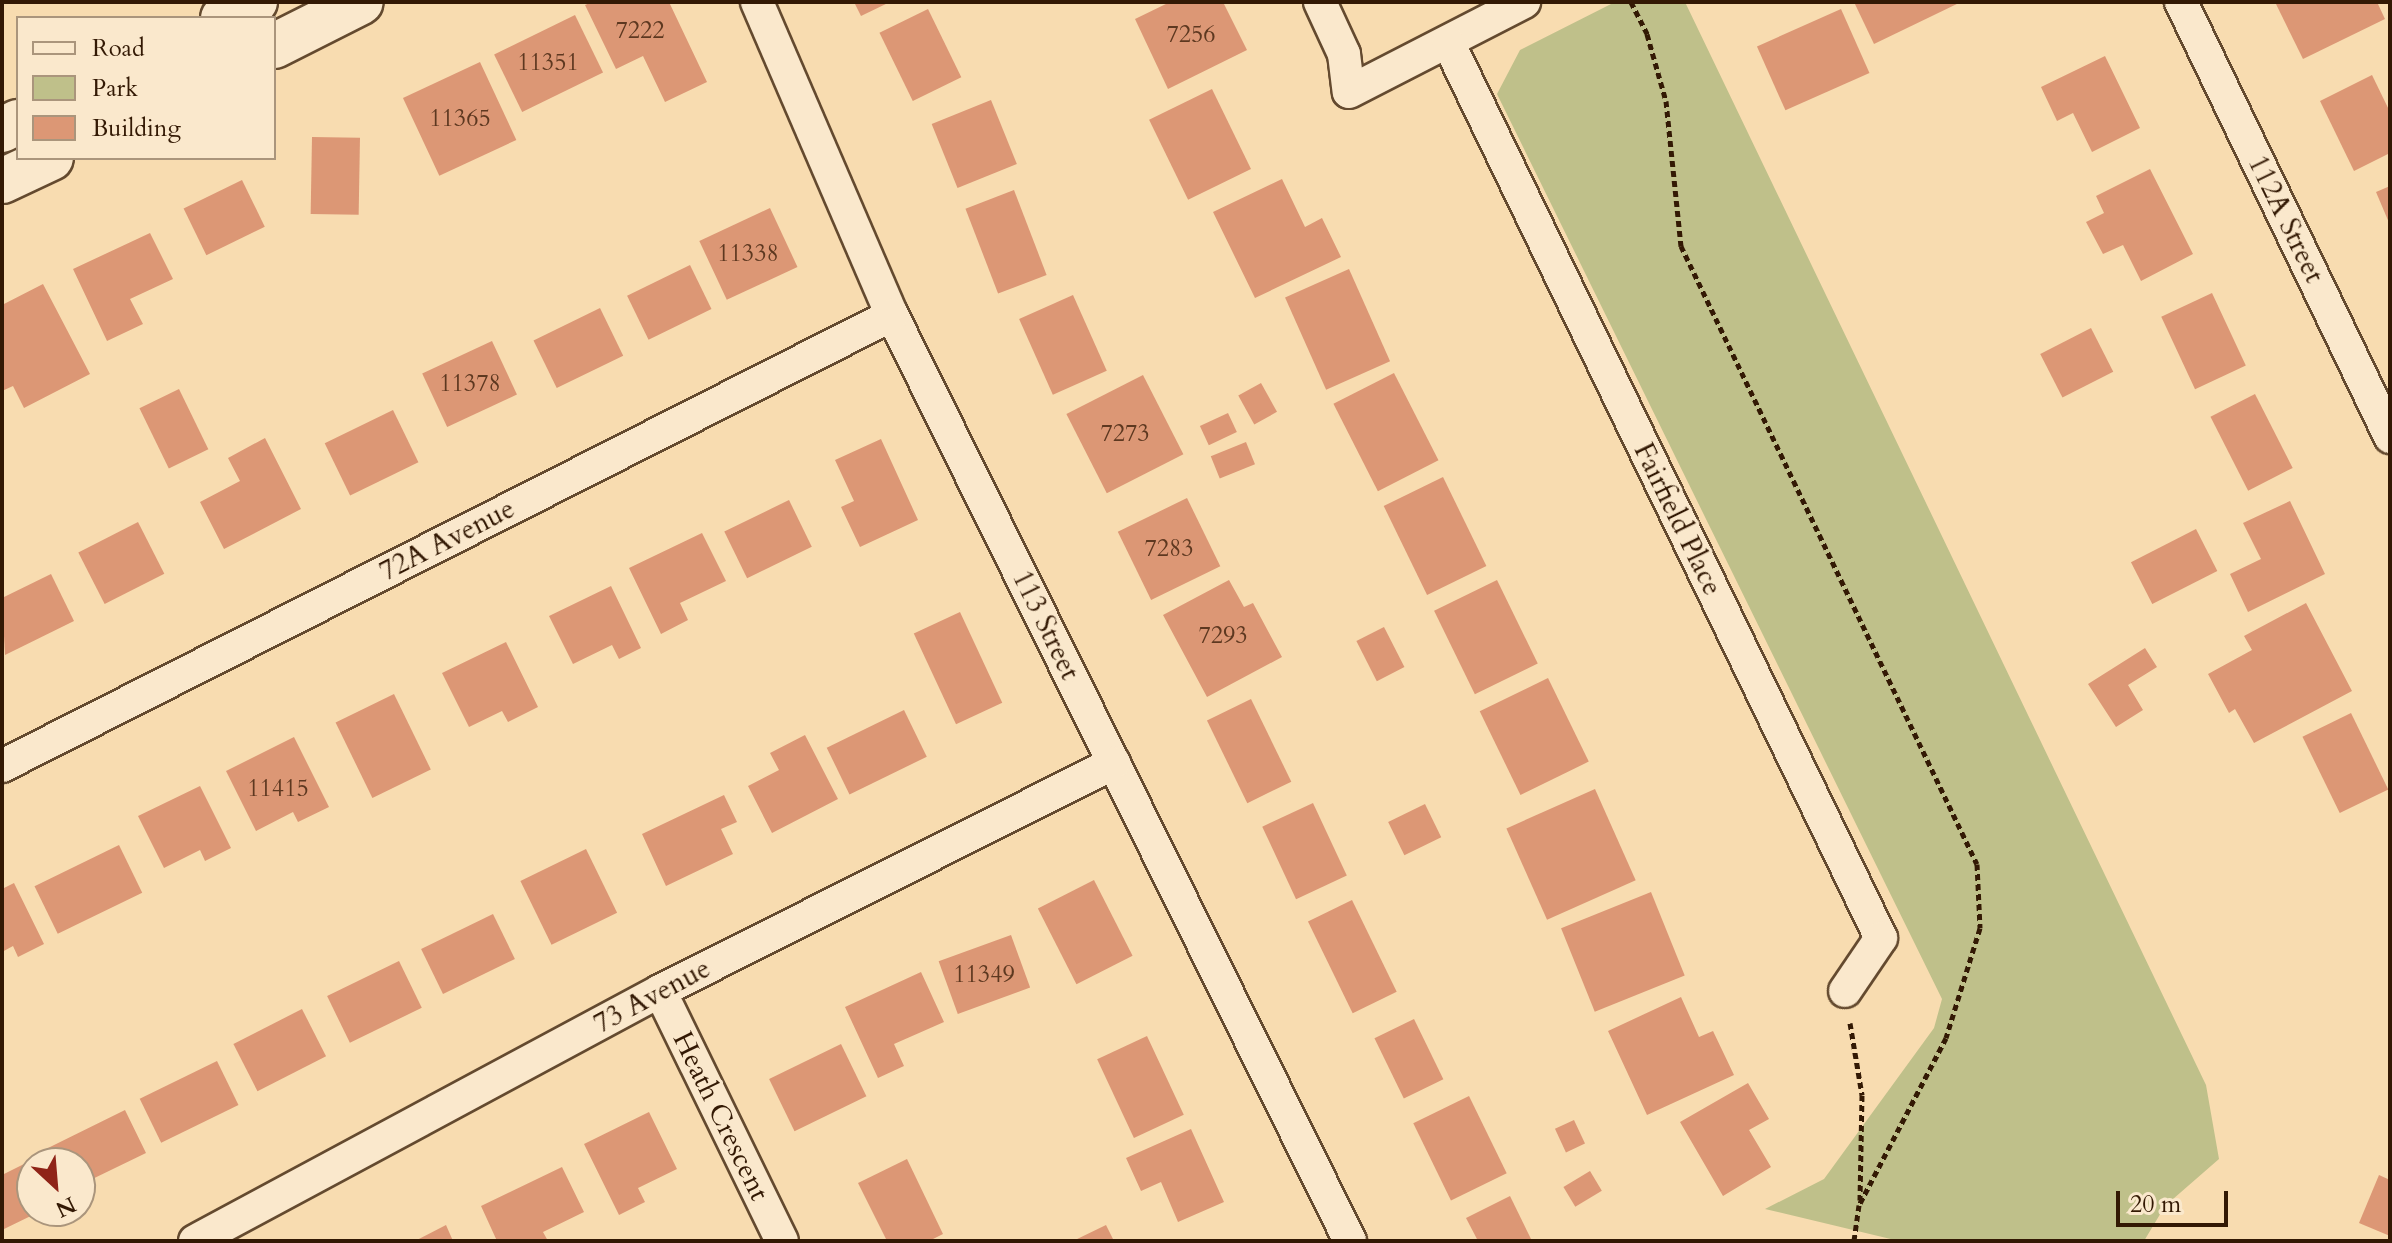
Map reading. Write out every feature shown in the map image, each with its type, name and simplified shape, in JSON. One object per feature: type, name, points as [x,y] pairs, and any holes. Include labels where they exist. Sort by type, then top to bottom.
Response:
[{"type":"main road","points":[[227,16],[255,2]]},
{"type":"main road","points":[[276,45],[361,2]]},
{"type":"main road","points":[[2,181],[47,160]]},
{"type":"street","name":"113 Street","points":[[757,2],[892,315],[1350,1241]]},
{"type":"street","points":[[1320,2],[1344,54],[1349,92],[1524,2]]},
{"type":"street","name":"112A Street","points":[[2181,2],[2390,437]]},
{"type":"street","name":"Fairfield Place","points":[[1448,42],[1881,938],[1845,991]]},
{"type":"street","name":"72A Avenue","points":[[2,766],[892,315]]},
{"type":"street","name":"73 Avenue","points":[[195,1241],[660,991],[1114,763]]},
{"type":"street","name":"Heath Crescent","points":[[660,991],[782,1241]]},
{"type":"path","points":[[1631,2],[1647,34],[1666,101],[1681,246],[1977,864],[1980,928],[1946,1038],[1859,1205]]},
{"type":"path","points":[[1854,1241],[1863,1131],[1855,1054]]},
{"type":"green space","points":[[1615,2],[1685,2],[2206,1085],[2219,1159],[2165,1206],[2144,1241],[1899,1241],[1765,1209],[1824,1179],[1934,1028],[1942,999],[1497,94],[1520,50]]},
{"type":"building","points":[[592,2],[669,2],[707,82],[665,102],[643,56],[616,69],[585,5]]},
{"type":"building","points":[[854,2],[890,2],[861,16]]},
{"type":"building","points":[[1170,2],[1223,2],[1247,50],[1168,89],[1135,19]]},
{"type":"building","points":[[1854,2],[1961,2],[1874,44]]},
{"type":"building","points":[[2275,2],[2377,2],[2385,19],[2303,59]]},
{"type":"building","points":[[928,9],[961,77],[913,101],[879,33]]},
{"type":"building","points":[[1841,9],[1869,73],[1785,110],[1757,46]]},
{"type":"building","points":[[575,15],[603,73],[522,112],[494,54]]},
{"type":"building","points":[[2105,56],[2140,128],[2092,152],[2073,113],[2057,121],[2041,87]]},
{"type":"building","points":[[480,62],[516,140],[439,176],[403,98]]},
{"type":"building","points":[[2372,75],[2390,112],[2390,153],[2354,171],[2320,101]]},
{"type":"building","points":[[1212,89],[1251,169],[1188,200],[1149,120]]},
{"type":"building","points":[[991,100],[1017,164],[958,188],[932,124]]},
{"type":"building","points":[[312,137],[360,138],[359,215],[311,214]]},
{"type":"building","points":[[2150,169],[2193,254],[2141,281],[2123,245],[2103,254],[2086,222],[2104,213],[2096,196]]},
{"type":"building","points":[[1282,179],[1305,227],[1322,218],[1341,257],[1255,298],[1213,212]]},
{"type":"building","points":[[242,180],[265,227],[206,255],[184,208]]},
{"type":"building","points":[[2390,186],[2390,225],[2376,192]]},
{"type":"building","points":[[1014,190],[1047,275],[998,294],[965,209]]},
{"type":"building","points":[[770,208],[797,267],[727,300],[699,241]]},
{"type":"building","points":[[150,233],[173,279],[130,299],[143,324],[107,341],[73,269]]},
{"type":"building","points":[[690,265],[711,309],[649,340],[627,296]]},
{"type":"building","points":[[1349,269],[1390,361],[1326,390],[1285,297]]},
{"type":"building","points":[[43,284],[90,374],[24,408],[13,386],[2,391],[2,305]]},
{"type":"building","points":[[2212,293],[2246,366],[2195,389],[2161,317]]},
{"type":"building","points":[[1073,295],[1107,371],[1053,395],[1019,319]]},
{"type":"building","points":[[600,308],[623,356],[557,388],[533,340]]},
{"type":"building","points":[[2091,328],[2113,372],[2062,398],[2040,354]]},
{"type":"building","points":[[492,341],[517,394],[447,427],[422,374]]},
{"type":"building","points":[[1394,373],[1438,460],[1378,491],[1333,404]]},
{"type":"building","points":[[1143,375],[1183,454],[1107,493],[1066,414]]},
{"type":"building","points":[[1261,383],[1277,412],[1254,424],[1238,396]]},
{"type":"building","points":[[179,389],[208,449],[169,469],[139,408]]},
{"type":"building","points":[[2255,394],[2293,468],[2248,491],[2210,417]]},
{"type":"building","points":[[393,410],[418,462],[350,495],[325,443]]},
{"type":"building","points":[[1228,413],[1237,432],[1209,445],[1200,426]]},
{"type":"building","points":[[265,438],[301,509],[224,549],[200,502],[240,481],[228,458]]},
{"type":"building","points":[[881,439],[918,520],[860,547],[841,507],[854,501],[835,460]]},
{"type":"building","points":[[1246,442],[1255,464],[1220,478],[1211,456]]},
{"type":"building","points":[[1443,477],[1486,566],[1427,595],[1384,506]]},
{"type":"building","points":[[1187,498],[1220,566],[1151,600],[1118,532]]},
{"type":"building","points":[[789,500],[812,547],[747,578],[724,532]]},
{"type":"building","points":[[2290,501],[2325,574],[2248,612],[2230,574],[2261,559],[2243,523]]},
{"type":"building","points":[[138,522],[164,574],[105,604],[78,552]]},
{"type":"building","points":[[2196,529],[2217,571],[2152,604],[2131,562]]},
{"type":"building","points":[[702,533],[726,581],[680,603],[688,620],[661,634],[629,568]]},
{"type":"building","points":[[51,574],[74,621],[5,655],[2,598]]},
{"type":"building","points":[[1229,580],[1244,607],[1253,603],[1282,657],[1207,697],[1163,615]]},
{"type":"building","points":[[1497,580],[1538,664],[1475,694],[1434,611]]},
{"type":"building","points":[[611,586],[641,648],[619,659],[612,645],[573,664],[549,616]]},
{"type":"building","points":[[2306,603],[2352,691],[2254,743],[2235,709],[2229,713],[2208,674],[2252,650],[2244,636]]},
{"type":"building","points":[[960,612],[1002,703],[956,724],[914,634]]},
{"type":"building","points":[[1384,627],[1404,667],[1377,681],[1356,641]]},
{"type":"building","points":[[506,642],[538,707],[508,722],[502,711],[469,727],[442,673]]},
{"type":"building","points":[[2145,648],[2157,667],[2128,685],[2143,710],[2116,727],[2088,684]]},
{"type":"building","points":[[1548,678],[1589,762],[1520,795],[1480,711]]},
{"type":"building","points":[[394,694],[431,769],[372,798],[336,722]]},
{"type":"building","points":[[1251,699],[1291,782],[1247,803],[1207,720]]},
{"type":"building","points":[[904,710],[927,757],[849,794],[827,748]]},
{"type":"building","points":[[2351,713],[2388,789],[2340,813],[2302,737]]},
{"type":"building","points":[[805,735],[838,799],[772,833],[748,786],[779,770],[770,753]]},
{"type":"building","points":[[294,737],[329,807],[298,822],[293,812],[256,831],[226,771]]},
{"type":"building","points":[[200,786],[231,848],[205,861],[200,850],[164,868],[138,816]]},
{"type":"building","points":[[1595,789],[1636,880],[1547,920],[1506,828]]},
{"type":"building","points":[[724,795],[737,822],[721,829],[733,854],[666,886],[642,834]]},
{"type":"building","points":[[1313,803],[1347,876],[1296,899],[1262,827]]},
{"type":"building","points":[[1425,804],[1441,837],[1404,855],[1388,822]]},
{"type":"building","points":[[119,845],[142,893],[58,934],[35,886]]},
{"type":"building","points":[[586,849],[617,913],[552,945],[520,881]]},
{"type":"building","points":[[1094,880],[1133,956],[1076,984],[1038,909]]},
{"type":"building","points":[[14,883],[44,944],[18,957],[13,946],[2,952],[2,889]]},
{"type":"building","points":[[1651,892],[1685,975],[1595,1012],[1561,928]]},
{"type":"building","points":[[1352,900],[1397,992],[1353,1013],[1308,921]]},
{"type":"building","points":[[493,914],[515,959],[443,994],[421,949]]},
{"type":"building","points":[[1011,935],[1030,988],[958,1014],[939,961]]},
{"type":"building","points":[[399,961],[422,1008],[350,1043],[327,996]]},
{"type":"building","points":[[921,972],[944,1022],[894,1044],[904,1066],[878,1078],[845,1007]]},
{"type":"building","points":[[1681,997],[1699,1037],[1713,1031],[1734,1075],[1647,1115],[1608,1031]]},
{"type":"building","points":[[302,1009],[326,1056],[257,1091],[233,1044]]},
{"type":"building","points":[[1414,1019],[1443,1079],[1404,1099],[1374,1038]]},
{"type":"building","points":[[1147,1036],[1184,1115],[1134,1138],[1097,1059]]},
{"type":"building","points":[[841,1044],[866,1096],[795,1131],[769,1079]]},
{"type":"building","points":[[217,1061],[238,1105],[161,1143],[140,1099]]},
{"type":"building","points":[[1748,1083],[1769,1119],[1749,1130],[1771,1167],[1723,1196],[1680,1122]]},
{"type":"building","points":[[1469,1096],[1507,1173],[1451,1200],[1413,1123]]},
{"type":"building","points":[[125,1110],[146,1153],[96,1177],[96,1147],[50,1147]]},
{"type":"building","points":[[649,1112],[677,1169],[638,1188],[645,1202],[619,1215],[584,1144]]},
{"type":"building","points":[[1574,1120],[1585,1144],[1566,1152],[1555,1129]]},
{"type":"building","points":[[1191,1129],[1224,1202],[1178,1222],[1161,1182],[1141,1191],[1126,1158]]},
{"type":"building","points":[[907,1159],[943,1234],[929,1241],[887,1241],[858,1183]]},
{"type":"building","points":[[562,1167],[584,1212],[543,1232],[548,1241],[497,1241],[481,1206]]},
{"type":"building","points":[[16,1168],[16,1223],[2,1230],[2,1175]]},
{"type":"building","points":[[1590,1171],[1602,1191],[1575,1207],[1563,1187]]},
{"type":"building","points":[[2379,1175],[2390,1180],[2390,1236],[2359,1223]]},
{"type":"building","points":[[1510,1196],[1532,1241],[1478,1241],[1466,1218]]},
{"type":"building","points":[[446,1225],[453,1241],[415,1241]]},
{"type":"building","points":[[1106,1225],[1114,1241],[1073,1241]]}]
